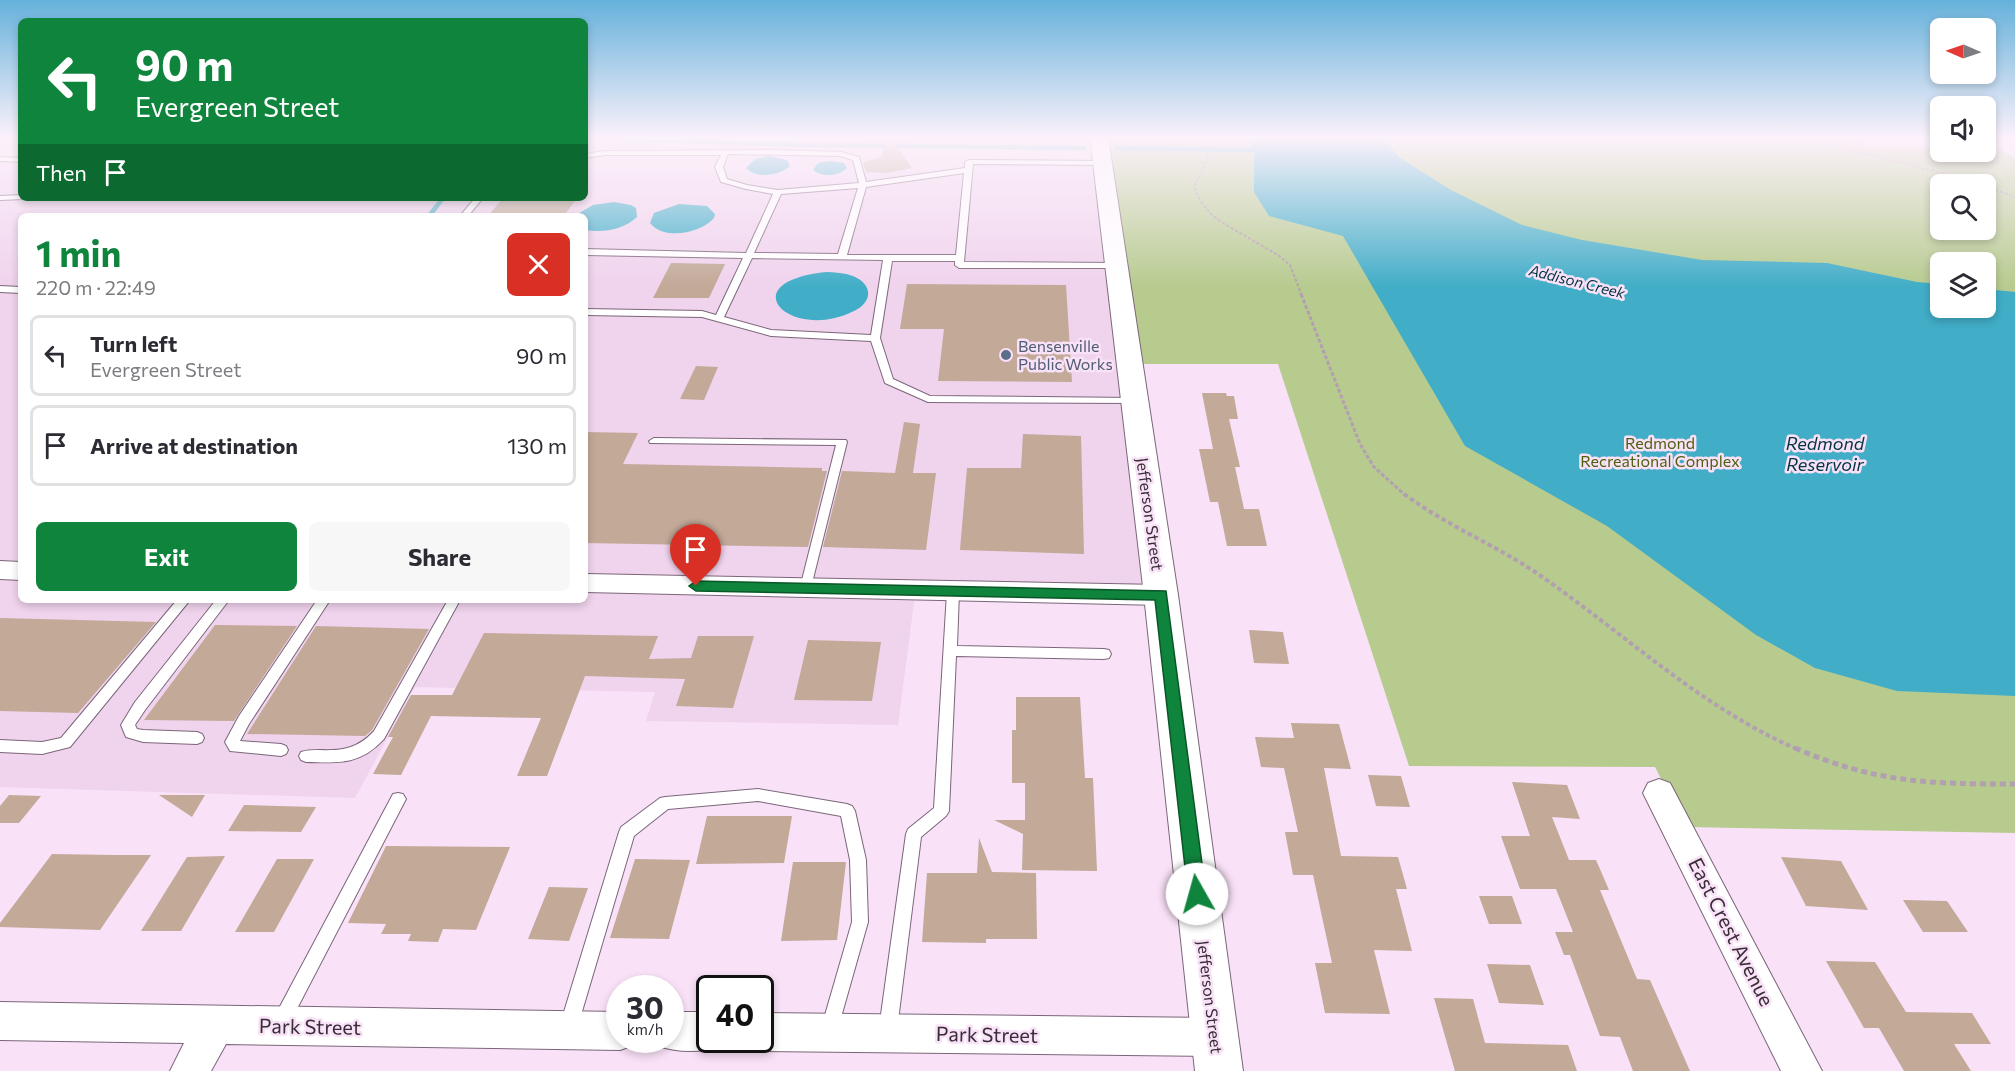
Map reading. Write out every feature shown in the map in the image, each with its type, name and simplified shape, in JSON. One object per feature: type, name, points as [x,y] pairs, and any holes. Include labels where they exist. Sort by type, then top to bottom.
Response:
[{"type":"street","name":"Jefferson Street","points":[[1105,187],[1161,595],[1217,1054]]},
{"type":"street","points":[[0,570],[18,571]]},
{"type":"street","points":[[588,583],[1161,595]]},
{"type":"street","name":"East Crest Avenue","points":[[1659,793],[1803,1071]]},
{"type":"street","name":"Park Street","points":[[0,1021],[279,1027],[606,1030]]},
{"type":"street","points":[[190,1071],[215,1026]]},
{"type":"street","name":"Park Street","points":[[774,1032],[888,1034],[1217,1054]]},
{"type":"lane","points":[[746,187],[778,192],[840,187]]},
{"type":"lane","points":[[842,257],[863,187]]},
{"type":"lane","points":[[967,187],[959,265],[1116,266]]},
{"type":"lane","points":[[719,319],[778,192]]},
{"type":"lane","points":[[0,198],[18,197]]},
{"type":"lane","points":[[466,213],[476,201]]},
{"type":"lane","points":[[588,252],[960,258]]},
{"type":"lane","points":[[888,258],[875,338],[889,381],[928,399],[1134,401]]},
{"type":"lane","points":[[0,290],[18,290]]},
{"type":"lane","points":[[588,312],[702,314],[771,333],[875,338]]},
{"type":"lane","points":[[654,441],[843,442],[806,588]]},
{"type":"lane","points":[[888,1034],[914,834],[941,811],[953,592]]},
{"type":"lane","points":[[0,746],[42,748],[65,742],[181,603]]},
{"type":"lane","points":[[197,738],[143,736],[131,733],[129,725],[140,706],[221,603]]},
{"type":"lane","points":[[281,750],[242,749],[235,747],[232,742],[244,720],[322,603]]},
{"type":"lane","points":[[306,756],[354,756],[369,747],[379,735],[452,603]]},
{"type":"lane","points":[[949,651],[1104,654]]},
{"type":"lane","points":[[568,1030],[627,832],[665,803],[758,795],[847,812],[858,860],[860,922],[829,1033]]},
{"type":"lane","points":[[279,1027],[398,799]]},
{"type":"path","points":[[1194,187],[1198,198],[1222,223],[1282,256],[1290,265],[1360,444],[1374,467],[1392,484],[1424,507],[1518,560],[1557,586],[1687,686],[1797,748],[1848,769],[1894,779],[1929,783],[2015,784]]},
{"type":"path","points":[[1996,190],[2015,197]]},
{"type":"shaded area","points":[[0,187],[18,187],[18,201],[588,201],[588,187],[1095,187],[1156,599],[915,595],[898,725],[646,721],[655,692],[415,687],[355,798],[0,787]]},
{"type":"green space","name":"Redmond Recreational Complex","points":[[1115,187],[1930,187],[1930,240],[1996,240],[1996,187],[2015,187],[2015,833],[1686,827],[1655,767],[1409,766],[1278,364],[1137,364]]},
{"type":"water","name":"Redmond Reservoir","points":[[1254,187],[1446,187],[1522,225],[1582,240],[1702,260],[1827,263],[1930,283],[1930,318],[1996,318],[1996,290],[2015,292],[2015,696],[1897,691],[1815,668],[1756,635],[1607,526],[1465,446],[1343,236],[1269,216],[1254,192]]},
{"type":"water","points":[[614,202],[631,205],[636,208],[637,217],[619,228],[588,230],[588,213],[579,213],[593,205]]},
{"type":"water","points":[[679,204],[707,206],[715,214],[714,218],[700,228],[682,233],[664,232],[656,229],[650,223],[654,213]]},
{"type":"water","points":[[826,272],[846,274],[860,279],[867,288],[865,303],[854,311],[830,319],[809,320],[792,315],[780,307],[776,297],[781,287],[797,278]]},
{"type":"building","points":[[500,201],[575,201],[566,213],[490,213]]},
{"type":"building","points":[[671,263],[725,264],[709,298],[653,298]]},
{"type":"building","name":"Bensenville Public Works","points":[[907,284],[1066,285],[1072,382],[938,381],[944,329],[900,329]]},
{"type":"building","points":[[696,366],[718,367],[704,400],[680,399]]},
{"type":"building","points":[[1202,393],[1226,393],[1227,396],[1234,396],[1238,419],[1229,419],[1240,467],[1235,467],[1244,509],[1259,509],[1267,546],[1227,546],[1218,502],[1210,502],[1199,449],[1213,449]]},
{"type":"building","points":[[904,422],[920,424],[913,473],[936,473],[926,550],[823,547],[842,471],[895,473]]},
{"type":"building","points":[[588,432],[638,433],[623,464],[822,468],[822,471],[827,471],[808,547],[588,543]]},
{"type":"building","points":[[1023,434],[1081,436],[1084,554],[960,550],[967,468],[1021,468]]},
{"type":"building","points":[[0,618],[156,622],[78,713],[0,711]]},
{"type":"building","points":[[215,625],[297,626],[234,721],[144,720]]},
{"type":"building","points":[[316,626],[429,629],[372,730],[365,736],[247,734]]},
{"type":"building","points":[[1249,630],[1283,632],[1289,664],[1254,663]]},
{"type":"building","points":[[484,633],[658,636],[649,659],[691,658],[698,636],[754,636],[733,708],[676,706],[685,679],[585,676],[547,776],[517,776],[541,718],[431,716],[401,775],[373,774],[393,737],[388,737],[411,695],[452,695]]},
{"type":"building","points":[[808,640],[881,642],[872,701],[794,700]]},
{"type":"building","points":[[1016,697],[1080,697],[1085,778],[1093,778],[1097,871],[1022,870],[1023,834],[994,820],[1025,820],[1025,783],[1012,783],[1012,730],[1016,730]]},
{"type":"building","points":[[1291,723],[1339,724],[1351,769],[1324,768],[1341,856],[1398,857],[1407,889],[1396,889],[1412,951],[1374,950],[1390,1014],[1325,1013],[1315,963],[1332,963],[1313,875],[1293,875],[1285,832],[1298,832],[1284,768],[1261,767],[1255,737],[1294,738]]},
{"type":"building","points":[[1368,775],[1401,776],[1410,807],[1376,806]]},
{"type":"building","points":[[1512,782],[1567,785],[1580,819],[1552,817],[1569,860],[1596,860],[1609,890],[1600,890],[1637,979],[1650,980],[1690,1071],[1633,1071],[1620,1037],[1600,1036],[1570,955],[1564,955],[1555,932],[1573,932],[1556,889],[1520,889],[1501,836],[1530,836]]},
{"type":"building","points":[[9,795],[41,796],[19,823],[0,823],[0,806]]},
{"type":"building","points":[[159,795],[205,795],[192,817]]},
{"type":"building","points":[[244,805],[316,807],[301,832],[228,831]]},
{"type":"building","points":[[707,816],[792,816],[784,863],[696,864]]},
{"type":"building","points":[[979,838],[992,872],[1036,873],[1037,939],[986,939],[986,943],[922,942],[927,873],[977,873]]},
{"type":"building","points":[[386,846],[510,847],[476,930],[443,929],[438,942],[408,941],[411,934],[381,934],[386,924],[348,923]]},
{"type":"building","points":[[52,854],[151,855],[100,930],[0,927],[0,923]]},
{"type":"building","points":[[225,856],[181,931],[141,931],[187,857]]},
{"type":"building","points":[[1781,857],[1841,861],[1868,910],[1806,906]]},
{"type":"building","points":[[277,859],[314,859],[274,932],[235,932]]},
{"type":"building","points":[[635,859],[690,860],[669,939],[610,938]]},
{"type":"building","points":[[793,862],[846,862],[837,940],[781,941]]},
{"type":"building","points":[[549,887],[588,888],[569,941],[528,939]]},
{"type":"building","points":[[1479,896],[1512,896],[1522,924],[1489,924]]},
{"type":"building","points":[[1903,900],[1947,901],[1968,932],[1923,932]]},
{"type":"building","points":[[1826,961],[1875,962],[1906,1012],[1972,1013],[1991,1044],[1954,1044],[1971,1071],[1904,1071],[1879,1028],[1864,1028]]},
{"type":"building","points":[[1487,964],[1530,965],[1544,1005],[1499,1003]]},
{"type":"building","points":[[1434,998],[1473,999],[1485,1043],[1568,1045],[1577,1071],[1455,1071]]},
{"type":"waterway","name":"Addison Creek","points":[[431,213],[441,201]]},
{"type":"place","name":"Bensenville Public Works","points":[[1006,355]]},
{"type":"route","points":[[696,586],[1109,596],[1161,595],[1197,894]]}]
